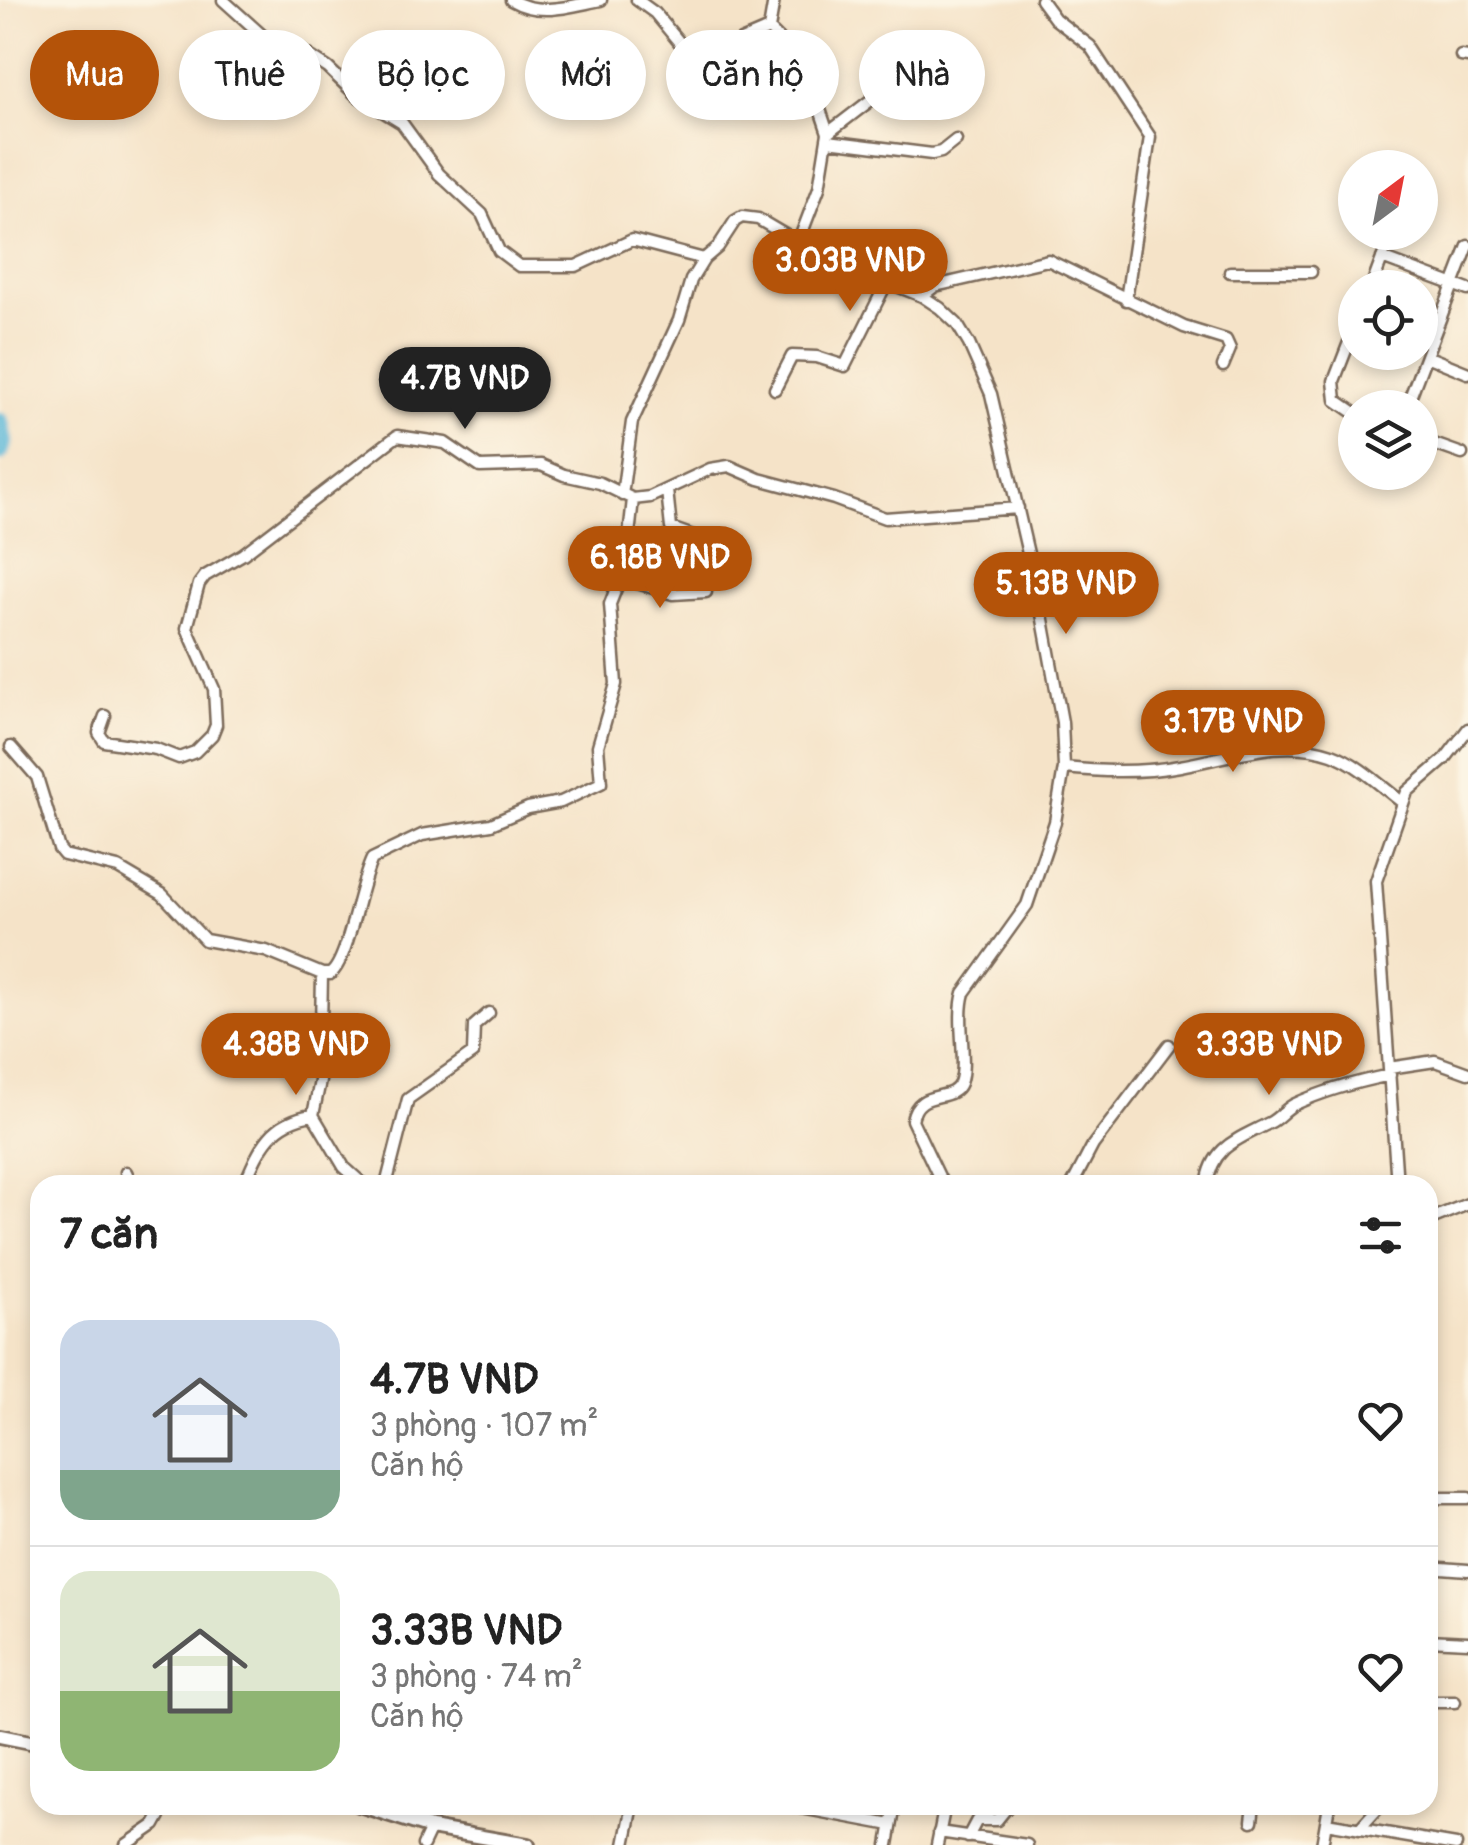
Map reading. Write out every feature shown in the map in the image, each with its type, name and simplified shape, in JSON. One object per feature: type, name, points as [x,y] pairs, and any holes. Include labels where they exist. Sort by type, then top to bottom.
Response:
[{"type":"street","points":[[224,0],[263,36],[305,53],[356,94],[402,123],[439,174],[482,214],[500,251],[519,266],[576,266],[632,240],[704,258]]},
{"type":"street","points":[[510,0],[532,10],[545,10],[601,0]]},
{"type":"street","points":[[637,0],[655,13],[698,65],[712,64],[741,41],[770,28]]},
{"type":"street","points":[[770,28],[774,0]]},
{"type":"street","points":[[1041,0],[1054,19],[1090,46],[1150,137],[1126,300]]},
{"type":"street","points":[[770,28],[805,65],[828,137],[819,188],[798,243]]},
{"type":"street","points":[[828,137],[859,112]]},
{"type":"street","points":[[828,137],[932,154],[956,140]]},
{"type":"street","points":[[10,747],[37,778],[59,850],[64,855],[118,868],[162,894],[206,940],[266,950],[322,974],[330,974],[340,966],[359,890],[372,859],[422,835],[491,824],[528,808],[560,802],[601,783],[598,746],[616,684],[610,604],[632,528],[628,497],[635,413],[704,258],[735,222],[742,217],[758,219],[798,243],[922,296],[956,324],[982,369],[991,394],[1062,722],[1064,768],[1056,822],[1027,905],[964,994],[960,1006],[960,1081],[952,1092],[925,1100],[914,1112],[912,1120],[938,1175]]},
{"type":"street","points":[[1438,324],[1468,246]]},
{"type":"street","points":[[1377,270],[1385,250]]},
{"type":"street","points":[[1382,258],[1468,290]]},
{"type":"street","points":[[922,296],[935,286],[1048,260],[1184,327],[1226,340],[1230,349],[1222,366]]},
{"type":"street","points":[[1230,272],[1311,272]]},
{"type":"street","points":[[775,390],[792,356],[817,357],[845,366],[887,282]]},
{"type":"street","points":[[1438,361],[1468,373]]},
{"type":"street","points":[[1338,370],[1334,380],[1338,401]]},
{"type":"street","points":[[105,716],[99,734],[104,741],[156,749],[180,758],[195,752],[212,735],[216,704],[211,680],[187,628],[198,584],[397,436],[445,443],[480,467],[541,464],[628,497],[650,498],[710,469],[729,466],[885,518],[1018,508]]},
{"type":"street","points":[[1438,445],[1462,454]]},
{"type":"street","points":[[667,490],[671,528],[735,552]]},
{"type":"street","points":[[620,578],[673,594],[706,592]]},
{"type":"street","points":[[1396,1175],[1376,881],[1402,802],[1413,786],[1446,760],[1468,728]]},
{"type":"street","points":[[1064,768],[1106,772],[1177,767],[1262,748],[1316,750],[1347,762],[1402,802]]},
{"type":"street","points":[[322,974],[320,1081],[313,1115],[353,1175]]},
{"type":"street","points":[[389,1175],[408,1098],[474,1052],[474,1026],[489,1013]]},
{"type":"street","points":[[1077,1175],[1093,1144],[1169,1045]]},
{"type":"street","points":[[1210,1175],[1211,1165],[1228,1142],[1273,1122],[1289,1107],[1334,1088],[1436,1061],[1468,1072]]},
{"type":"street","points":[[249,1175],[268,1136],[313,1115]]},
{"type":"street","points":[[1438,1216],[1468,1204]]},
{"type":"street","points":[[1438,1498],[1468,1498]]},
{"type":"street","points":[[1438,1568],[1468,1570]]},
{"type":"street","points":[[1438,1640],[1468,1642]]},
{"type":"street","points":[[1438,1702],[1455,1702]]},
{"type":"street","points":[[0,1736],[30,1742]]},
{"type":"street","points":[[126,1845],[155,1825],[160,1815]]},
{"type":"street","points":[[390,1815],[431,1828],[528,1845]]},
{"type":"street","points":[[625,1845],[631,1815]]},
{"type":"street","points":[[838,1815],[891,1825]]},
{"type":"street","points":[[888,1845],[893,1815]]},
{"type":"street","points":[[968,1837],[977,1820],[997,1820],[1001,1815]]},
{"type":"street","points":[[1252,1822],[1253,1815]]},
{"type":"street","points":[[1322,1845],[1327,1815]]},
{"type":"street","points":[[1359,1828],[1371,1815]]},
{"type":"street","points":[[1326,1823],[1456,1845]]},
{"type":"street","points":[[423,1845],[431,1828]]},
{"type":"street","points":[[938,1839],[968,1837],[1027,1845]]},
{"type":"waterway","points":[[0,422],[4,441],[0,452]]}]
